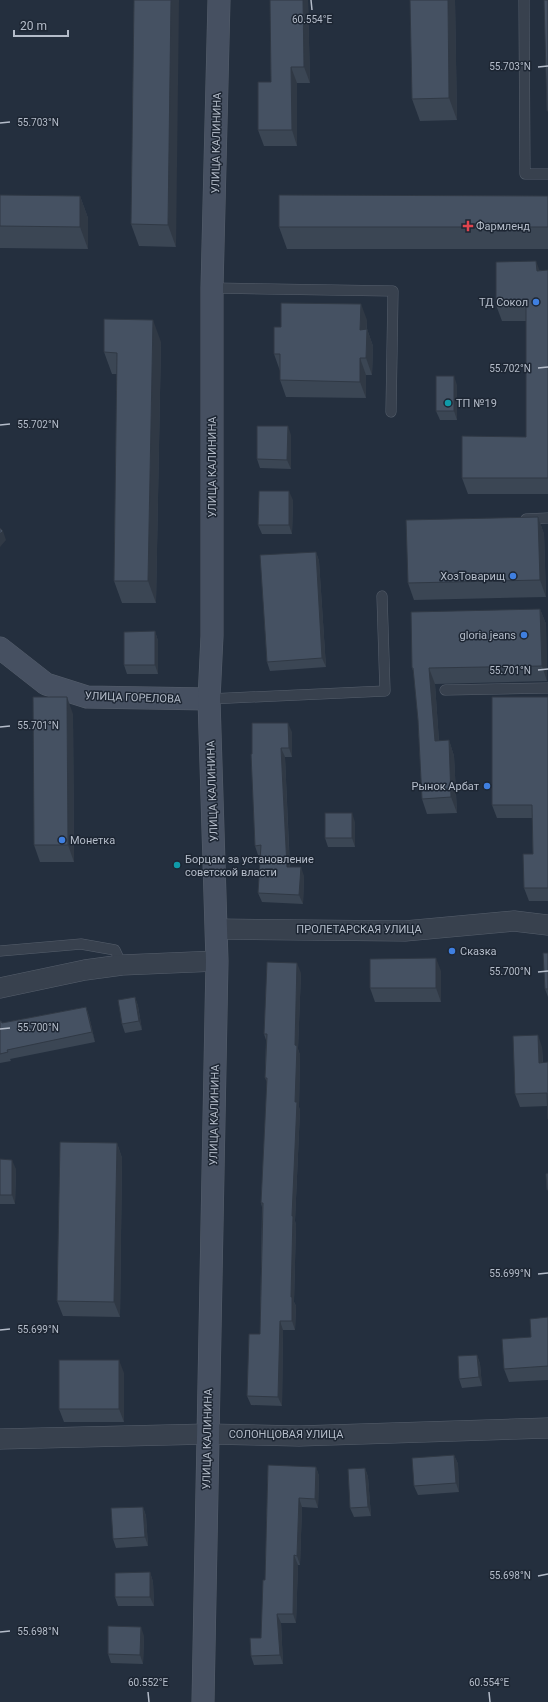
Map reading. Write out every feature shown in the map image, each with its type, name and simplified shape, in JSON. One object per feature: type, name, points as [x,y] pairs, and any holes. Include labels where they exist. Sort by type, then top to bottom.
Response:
[{"type":"street","name":"УЛИЦА КАЛИНИНА","points":[[203,1702],[216,960],[209,698],[212,636],[212,288],[219,0]]},
{"type":"street","name":"УЛИЦА ГОРЕЛОВА","points":[[0,648],[46,684],[87,698],[209,698]]},
{"type":"street","name":"ПРОЛЕТАРСКАЯ УЛИЦА","points":[[216,929],[405,931],[514,921],[548,925]]},
{"type":"street","points":[[0,988],[85,970],[122,965],[216,960]]},
{"type":"street","name":"СОЛОНЦОВАЯ УЛИЦА","points":[[0,1439],[208,1434],[299,1436],[548,1428]]},
{"type":"lane","points":[[524,0],[525,174],[548,174]]},
{"type":"lane","points":[[212,288],[392,291],[391,412]]},
{"type":"lane","points":[[516,519],[548,518]]},
{"type":"lane","points":[[209,698],[384,691],[382,596]]},
{"type":"lane","points":[[445,690],[548,688]]},
{"type":"lane","points":[[0,951],[81,944],[115,950],[122,965]]},
{"type":"building","points":[[134,0],[171,0],[168,225],[131,224]]},
{"type":"building","points":[[270,0],[303,0],[304,67],[291,67],[292,130],[258,130],[258,82],[271,82]]},
{"type":"building","points":[[410,0],[448,0],[449,98],[412,99]]},
{"type":"building","points":[[544,0],[548,0],[548,111],[547,111]]},
{"type":"building","points":[[0,195],[80,196],[80,227],[0,226]]},
{"type":"building","points":[[279,195],[548,196],[548,227],[279,227]]},
{"type":"building","points":[[536,261],[537,271],[548,270],[548,478],[462,478],[462,436],[526,437],[526,305],[496,305],[496,262]]},
{"type":"building","points":[[281,303],[361,304],[360,330],[367,329],[366,358],[360,358],[360,382],[280,380],[280,354],[274,354],[274,327],[281,327]]},
{"type":"building","points":[[104,319],[153,320],[148,581],[114,581],[117,353],[104,352]]},
{"type":"building","points":[[436,376],[454,376],[454,411],[436,411]]},
{"type":"building","points":[[257,426],[288,426],[287,460],[257,459]]},
{"type":"building","points":[[259,491],[289,491],[289,525],[258,525]]},
{"type":"building","points":[[538,517],[540,580],[408,583],[406,520]]},
{"type":"building","points":[[316,552],[322,658],[267,662],[260,555]]},
{"type":"building","points":[[540,609],[542,666],[429,668],[435,741],[449,740],[451,797],[422,799],[418,720],[412,668],[411,612]]},
{"type":"building","points":[[155,631],[155,665],[124,665],[124,632]]},
{"type":"building","points":[[33,697],[67,697],[68,845],[34,845]]},
{"type":"building","points":[[492,697],[548,697],[548,888],[524,888],[523,854],[533,854],[532,805],[492,805]]},
{"type":"building","points":[[252,723],[288,723],[289,748],[281,748],[287,867],[301,867],[299,895],[258,893],[261,845],[255,846],[251,754]]},
{"type":"building","points":[[325,813],[352,813],[352,838],[325,838]]},
{"type":"building","points":[[543,953],[548,953],[548,989],[545,989]]},
{"type":"building","points":[[436,958],[436,988],[370,988],[370,959]]},
{"type":"building","points":[[267,962],[297,963],[295,1102],[297,1102],[292,1216],[292,1321],[280,1321],[278,1397],[247,1396],[249,1334],[260,1334],[263,1203],[261,1203],[267,1078],[265,1078],[267,1034],[264,1034]]},
{"type":"building","points":[[135,997],[139,1021],[122,1024],[118,1000]]},
{"type":"building","points":[[86,1007],[92,1032],[7,1050],[8,1052],[0,1054],[0,1021],[2,1023]]},
{"type":"building","points":[[538,1035],[539,1063],[548,1062],[548,1119],[547,1093],[515,1094],[513,1036]]},
{"type":"building","points":[[60,1142],[117,1143],[114,1302],[57,1301]]},
{"type":"building","points":[[0,1159],[12,1160],[12,1195],[0,1195]]},
{"type":"building","points":[[548,1173],[548,1190],[547,1190],[546,1174]]},
{"type":"building","points":[[548,1317],[548,1366],[504,1369],[502,1339],[531,1337],[530,1319]]},
{"type":"building","points":[[477,1355],[479,1377],[459,1379],[458,1356]]},
{"type":"building","points":[[59,1360],[119,1360],[119,1409],[59,1409]]},
{"type":"building","points":[[454,1455],[456,1483],[414,1486],[412,1458]]},
{"type":"building","points":[[268,1465],[316,1467],[315,1499],[299,1498],[297,1556],[294,1555],[293,1614],[277,1614],[280,1655],[251,1656],[250,1638],[261,1638],[263,1580],[265,1580]]},
{"type":"building","points":[[365,1468],[368,1507],[350,1508],[348,1469]]},
{"type":"building","points":[[143,1507],[145,1537],[113,1539],[111,1508]]},
{"type":"building","points":[[150,1572],[150,1597],[115,1597],[115,1573]]},
{"type":"building","points":[[108,1626],[141,1627],[140,1655],[108,1654]]},
{"type":"place","name":"Фармленд","points":[[468,226]]},
{"type":"place","name":"ТД Сокол","points":[[536,302]]},
{"type":"place","name":"ТП №19","points":[[448,403]]},
{"type":"place","name":"ХозТоварищ","points":[[513,576]]},
{"type":"place","name":"gloria jeans","points":[[524,635]]},
{"type":"place","name":"Рынок Арбат","points":[[487,786]]},
{"type":"place","name":"Монетка","points":[[62,840]]},
{"type":"place","name":"Борцам за установление советской власти","points":[[177,865]]},
{"type":"place","name":"Сказка","points":[[452,951]]}]
